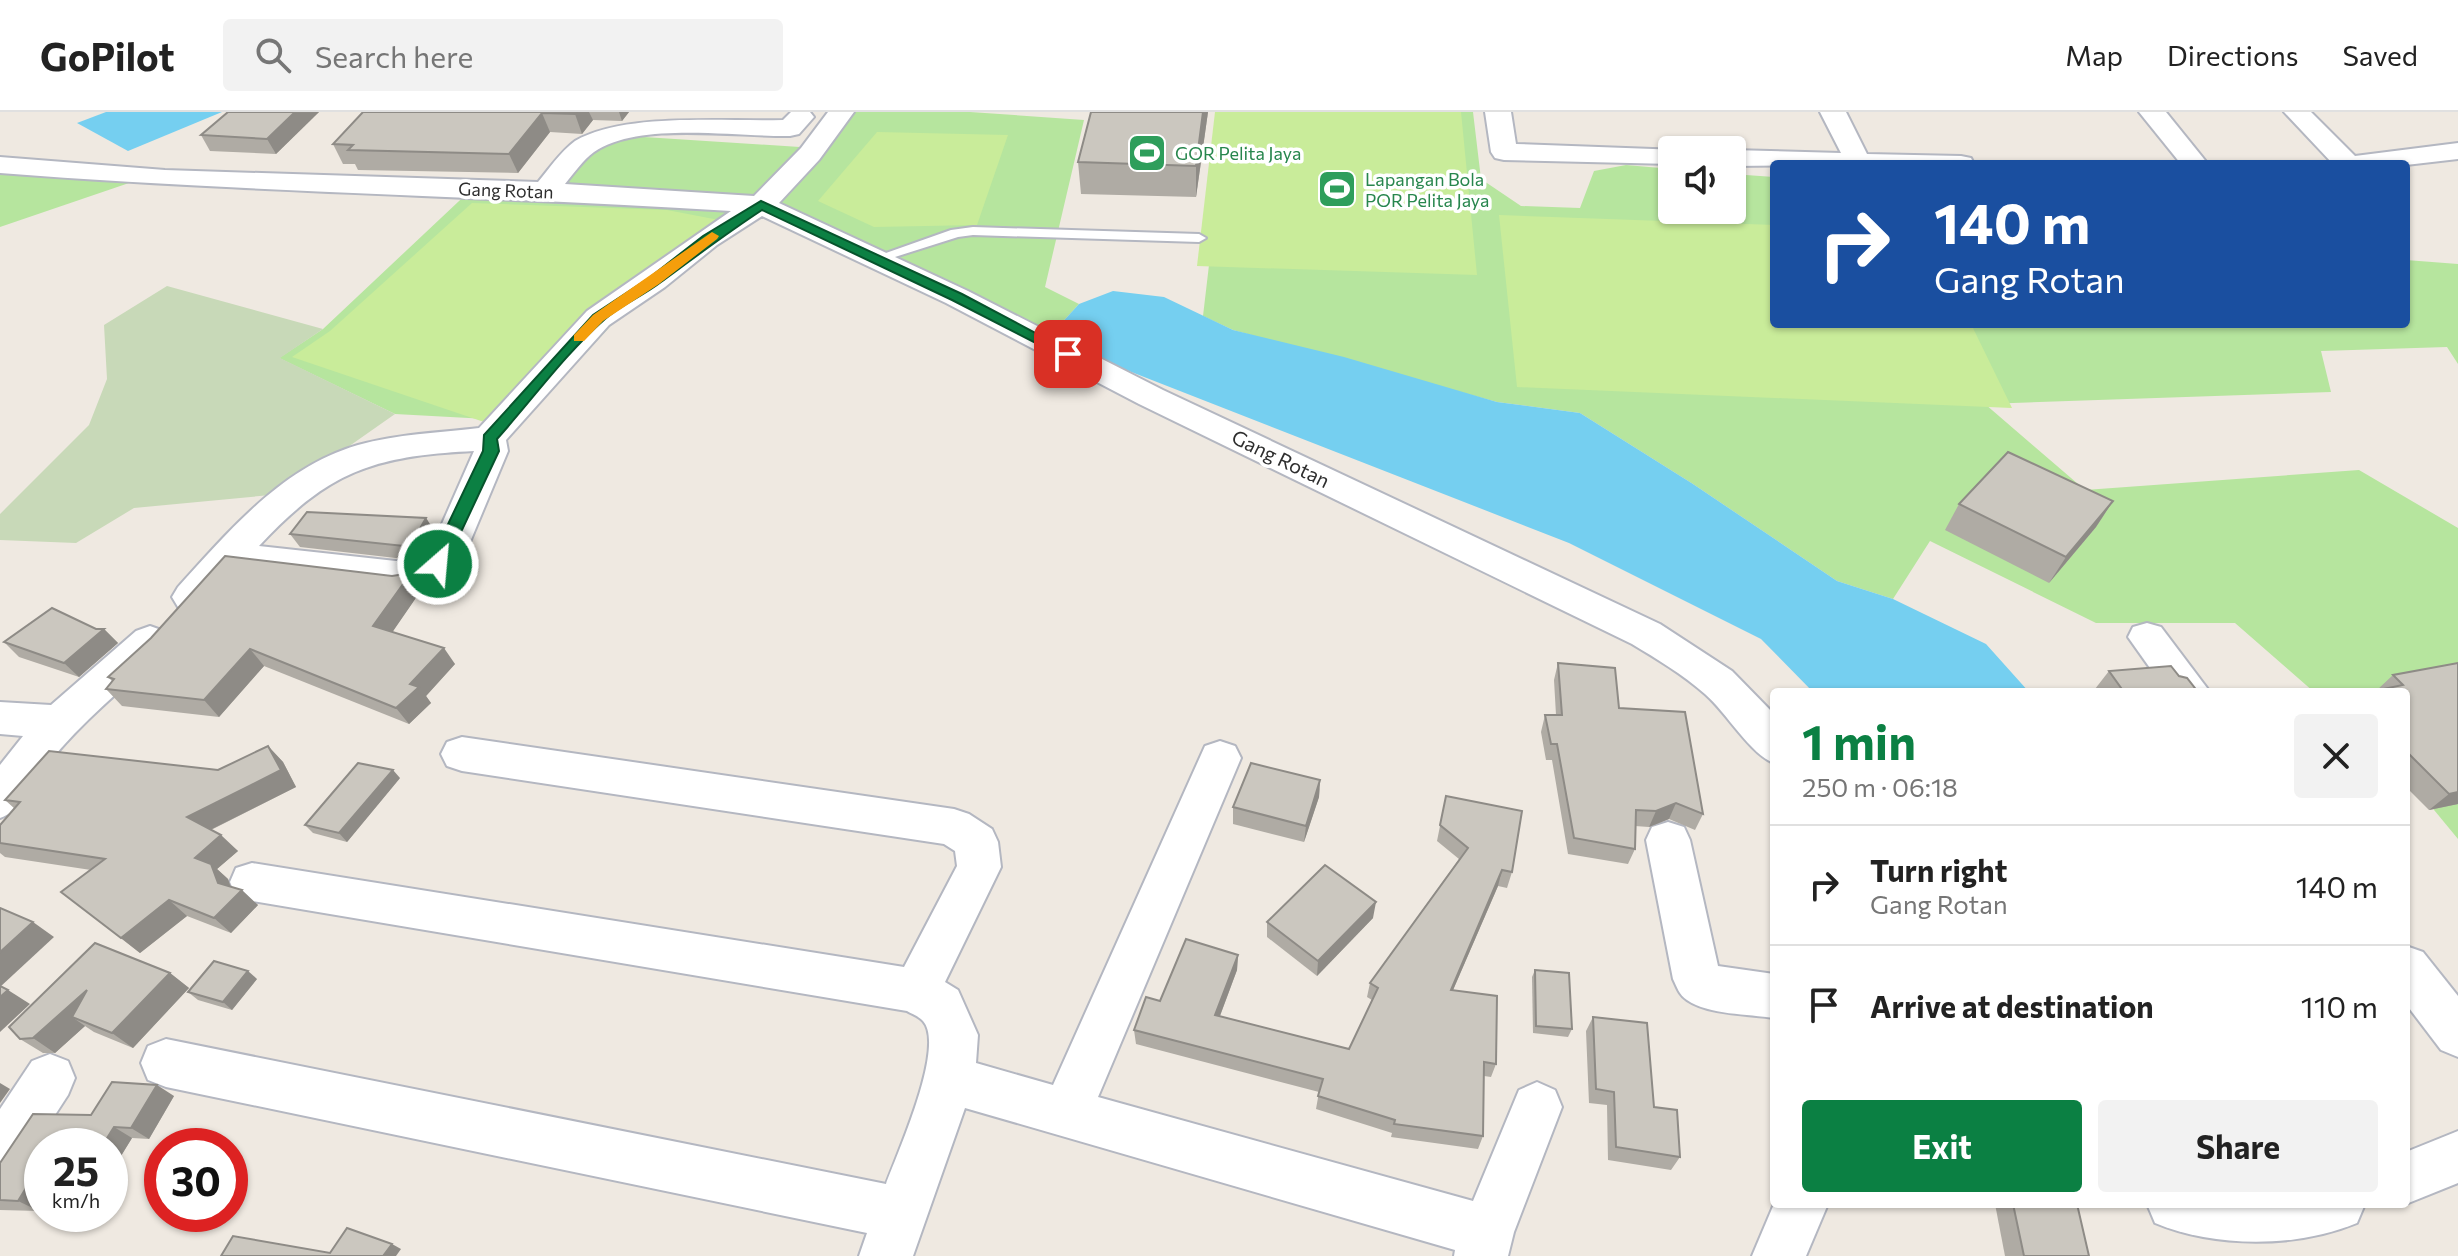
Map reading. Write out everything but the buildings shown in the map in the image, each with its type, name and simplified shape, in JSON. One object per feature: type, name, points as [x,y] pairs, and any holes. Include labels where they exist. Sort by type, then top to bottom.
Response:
[{"type":"street","points":[[0,800],[25,762],[59,722],[149,643],[229,555],[311,480],[367,454],[489,438],[598,318],[654,281],[707,239],[761,205],[810,154],[841,112]]},
{"type":"street","points":[[1498,112],[1504,152],[1658,156]]},
{"type":"street","points":[[1833,112],[1857,160]]},
{"type":"street","points":[[2152,112],[2192,160]]},
{"type":"street","points":[[2297,112],[2346,160]]},
{"type":"street","points":[[545,191],[580,151],[610,134],[639,129],[790,128],[801,117]]},
{"type":"street","points":[[2383,160],[2458,151]]},
{"type":"street","points":[[1746,158],[1816,160]]},
{"type":"street","name":"Gang Rotan","points":[[0,165],[165,178],[545,191],[761,205],[957,297],[1151,397],[1646,634],[1713,674],[1761,724],[1770,739]]},
{"type":"street","points":[[229,555],[404,577],[426,574],[438,564],[448,547],[491,451],[489,438]]},
{"type":"street","points":[[2147,637],[2187,688]]},
{"type":"street","points":[[0,718],[59,722]]},
{"type":"street","points":[[462,754],[954,827],[976,842],[979,867],[916,991]]},
{"type":"street","points":[[1066,1112],[1220,758]]},
{"type":"street","points":[[1668,840],[1697,979],[1705,986],[1770,995]]},
{"type":"street","points":[[166,1063],[893,1234],[950,1080],[954,1035],[941,1006],[916,991],[252,882]]},
{"type":"street","points":[[2410,972],[2458,1034]]},
{"type":"street","points":[[0,1154],[50,1078]]},
{"type":"street","points":[[950,1080],[1066,1112],[1484,1244],[1537,1107]]},
{"type":"street","points":[[2410,1176],[2458,1157]]},
{"type":"street","points":[[1779,1256],[1799,1208]]},
{"type":"street","points":[[2202,1208],[2274,1214],[2324,1208]]},
{"type":"lane","points":[[876,259],[956,233],[1135,234],[1199,238]]},
{"type":"green space","points":[[847,112],[970,112],[1084,120],[1045,287],[1079,304],[1047,339],[758,207],[652,281],[523,421],[395,414],[279,358],[323,329],[475,186],[555,190],[587,150],[613,135],[815,148]]},
{"type":"green space","name":"Lapangan Bola POR Pelita Jaya","points":[[1215,112],[1461,112],[1477,275],[1197,266]]},
{"type":"green space","points":[[1227,112],[1473,112],[1481,179],[1521,206],[1580,208],[1594,171],[1626,165],[1658,168],[1658,224],[1746,224],[1746,175],[1770,177],[1770,328],[2410,328],[2410,260],[2458,264],[2458,364],[2447,347],[2321,351],[2331,392],[1985,404],[2085,490],[2359,470],[2458,528],[2458,839],[2410,781],[2410,688],[2309,688],[2235,623],[2096,623],[1930,541],[1893,599],[1837,581],[1693,484],[1580,413],[1497,402],[1233,330],[1203,316]]},
{"type":"green space","points":[[877,132],[1008,135],[977,225],[874,227],[818,201]]},
{"type":"green space","points":[[0,167],[129,183],[0,227]]},
{"type":"green space","points":[[472,203],[667,210],[719,220],[487,423],[292,357],[330,331]]},
{"type":"green space","points":[[1499,215],[1658,221],[1658,224],[1770,225],[1770,328],[1973,328],[2012,408],[1517,387]]},
{"type":"green space","points":[[167,286],[323,329],[280,358],[395,414],[281,494],[134,508],[76,543],[0,540],[0,514],[89,425],[107,379],[104,325]]},
{"type":"water","points":[[106,112],[222,112],[128,151],[77,123]]},
{"type":"water","points":[[1113,291],[1164,297],[1233,330],[1344,357],[1497,402],[1580,413],[1693,484],[1837,581],[1893,599],[1986,644],[2025,688],[1809,688],[1761,639],[1569,543],[1047,339],[1079,304]]},
{"type":"slow traffic","points":[[579,338],[624,298],[654,281],[712,236]]},
{"type":"place","name":"GOR Pelita Jaya","points":[[1147,153]]},
{"type":"place","name":"Lapangan Bola POR Pelita Jaya","points":[[1337,189]]},
{"type":"route","points":[[438,564],[491,451],[489,438],[573,344],[598,318],[624,298],[654,281],[707,239],[761,205],[957,297],[1068,354]]}]
